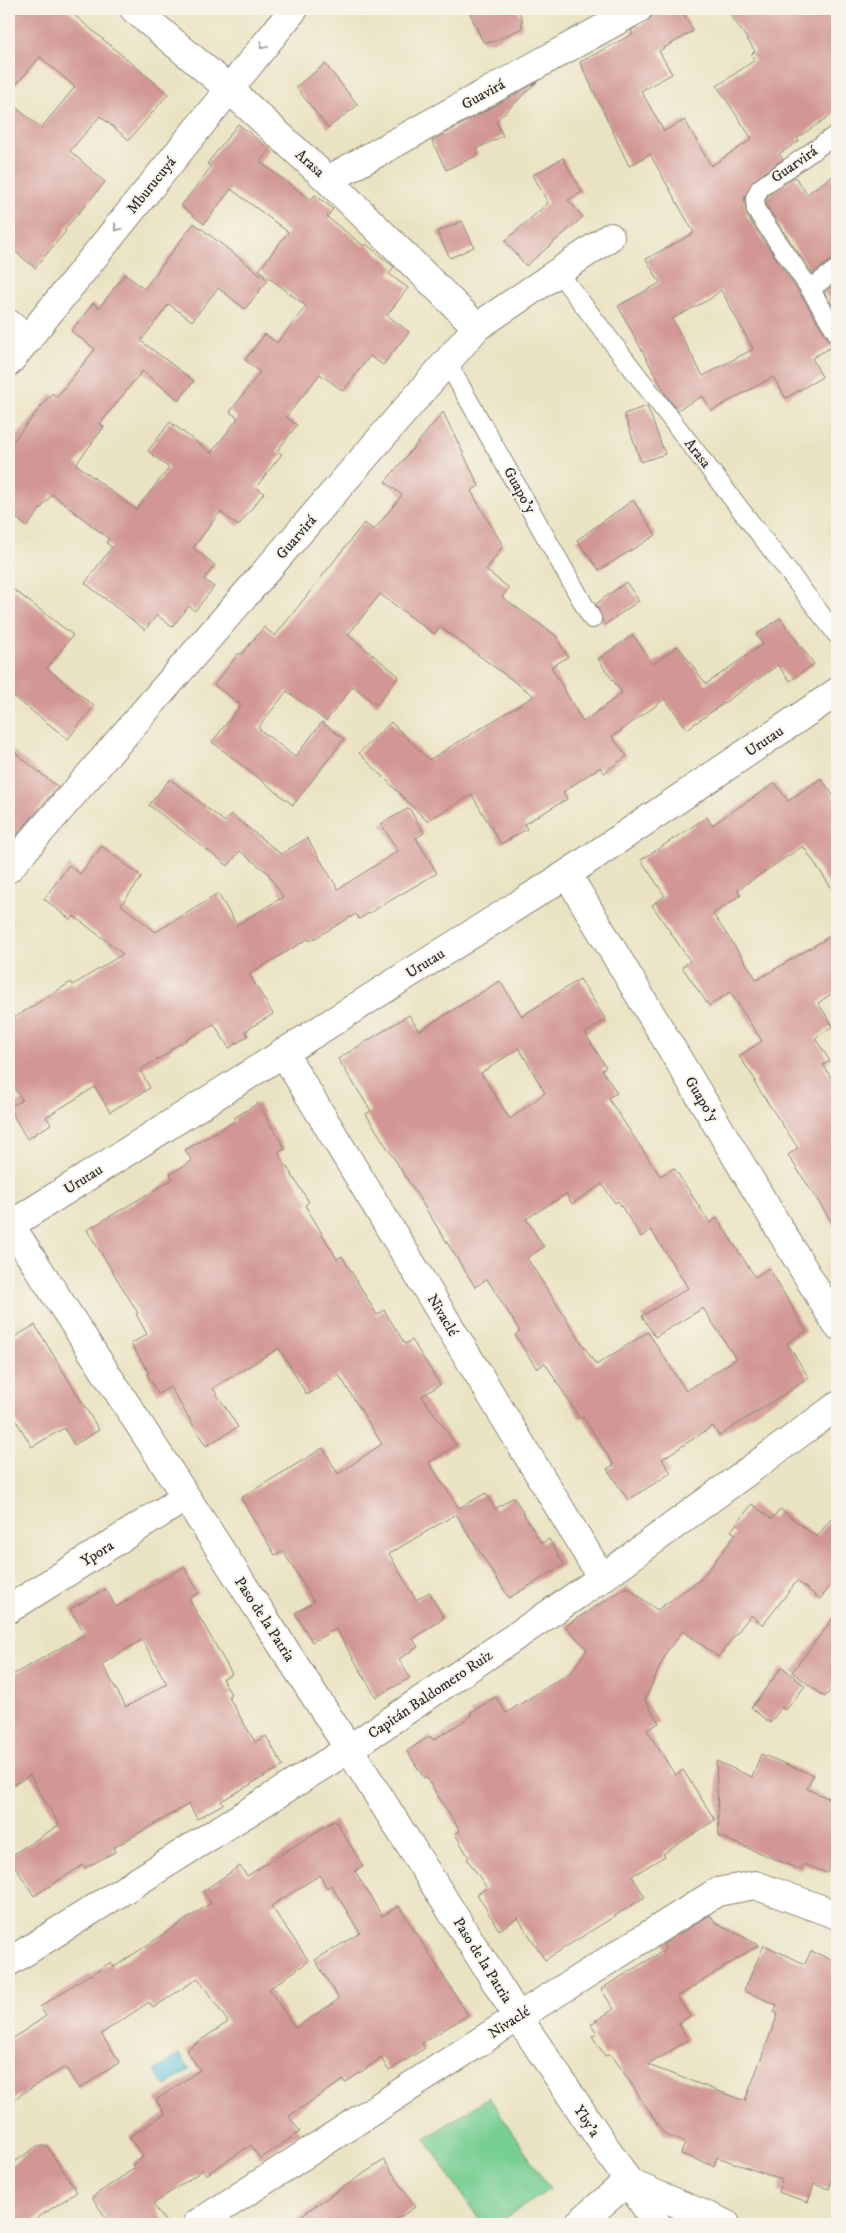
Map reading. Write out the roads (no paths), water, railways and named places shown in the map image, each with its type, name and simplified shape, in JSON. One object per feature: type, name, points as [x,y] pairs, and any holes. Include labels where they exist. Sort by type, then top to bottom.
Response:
[{"type":"street","name":"Arasa","points":[[134,9],[228,88],[328,180],[476,327]]},
{"type":"street","name":"Mburucuyá","points":[[9,362],[18,332],[294,9]]},
{"type":"street","name":"Guavirá","points":[[328,180],[638,9]]},
{"type":"street","name":"Guarvirá","points":[[9,868],[476,327],[610,237]]},
{"type":"street","name":"Urutau","points":[[9,1225],[567,874],[837,693]]},
{"type":"street","name":"Guapo'y","points":[[567,874],[837,1325]]},
{"type":"street","name":"Nivaclé","points":[[283,1052],[602,1578]]},
{"type":"street","name":"Paso de la Patria","points":[[9,1225],[349,1749],[518,2017]]},
{"type":"street","name":"Capitán Baldomero Ruiz","points":[[9,1962],[349,1749],[602,1578],[837,1406]]},
{"type":"street","name":"Ypora","points":[[9,1609],[186,1497]]},
{"type":"street","name":"Nivaclé","points":[[197,2224],[518,2017],[717,1892],[756,1885],[837,1915]]},
{"type":"street","name":"Yby'a","points":[[518,2017],[657,2224]]},
{"type":"street","points":[[578,2224],[627,2182],[726,2224]]},
{"type":"lane","name":"Guarvirá","points":[[810,289],[756,210],[755,198],[760,188],[837,134]]},
{"type":"lane","points":[[837,269],[810,289],[837,333]]},
{"type":"lane","name":"Arasa","points":[[558,272],[837,635]]},
{"type":"lane","name":"Guapo'y","points":[[447,362],[592,619]]},
{"type":"water","points":[[179,2054],[190,2069],[166,2086],[155,2071]]}]
